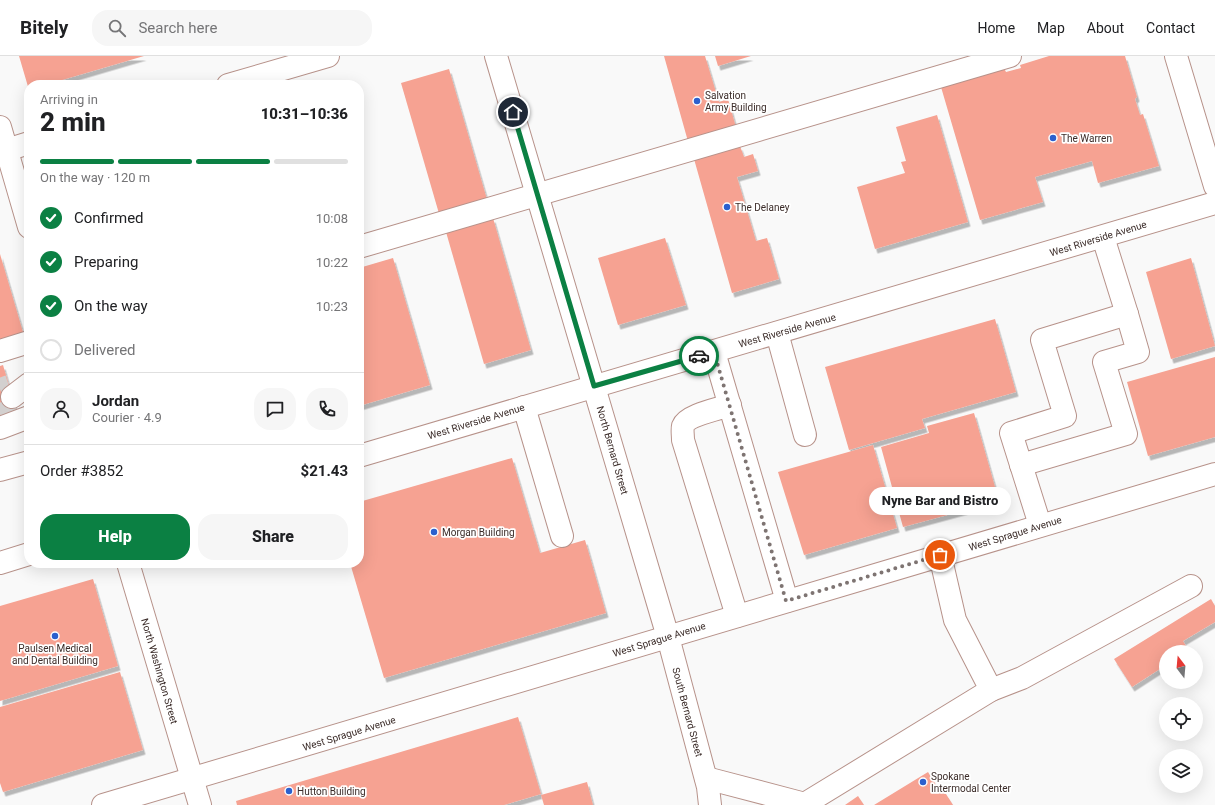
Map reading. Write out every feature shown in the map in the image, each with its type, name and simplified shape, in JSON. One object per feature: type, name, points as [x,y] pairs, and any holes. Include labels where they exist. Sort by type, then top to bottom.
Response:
[{"type":"main road","points":[[245,80],[328,56]]},
{"type":"main road","name":"North Bernard Street","points":[[496,56],[668,637]]},
{"type":"main road","points":[[364,247],[1010,56]]},
{"type":"main road","points":[[1176,56],[1215,186]]},
{"type":"main road","points":[[0,127],[3,151],[24,212]]},
{"type":"main road","points":[[3,151],[24,145]]},
{"type":"main road","name":"West Riverside Avenue","points":[[364,455],[1215,203]]},
{"type":"main road","points":[[1021,464],[1126,434],[1104,362],[1138,352],[1103,237]]},
{"type":"main road","points":[[1040,525],[1011,433],[1065,416],[1042,340],[1127,314]]},
{"type":"main road","points":[[777,333],[805,435]]},
{"type":"main road","points":[[0,351],[24,344]]},
{"type":"main road","points":[[714,352],[786,601]]},
{"type":"main road","points":[[0,428],[22,398]]},
{"type":"main road","points":[[730,405],[694,417],[684,424],[682,429],[683,440],[737,616]]},
{"type":"main road","points":[[524,407],[562,536]]},
{"type":"main road","points":[[0,470],[24,463]]},
{"type":"main road","name":"West Sprague Avenue","points":[[103,805],[192,780],[1040,525],[1215,474]]},
{"type":"main road","points":[[940,555],[955,620],[991,690]]},
{"type":"main road","points":[[0,563],[24,556]]},
{"type":"main road","name":"North Washington Street","points":[[129,568],[200,805]]},
{"type":"main road","points":[[708,790],[804,804],[991,690],[1022,678],[1190,586]]},
{"type":"main road","name":"South Bernard Street","points":[[668,637],[708,790]]},
{"type":"building","points":[[19,56],[144,56],[62,80],[26,80]]},
{"type":"building","name":"Salvation Army Building","points":[[664,56],[705,56],[719,102],[728,99],[737,131],[689,145]]},
{"type":"building","points":[[715,56],[751,56],[718,66]]},
{"type":"building","name":"The Warren","points":[[1049,56],[1125,56],[1137,97],[1135,99],[1140,115],[1143,114],[1159,166],[1098,183],[1092,161],[1035,177],[1043,202],[980,220],[941,87],[1004,68],[1006,72],[1021,68],[1020,65]]},
{"type":"building","points":[[449,69],[488,203],[440,217],[401,83]]},
{"type":"building","points":[[937,115],[968,222],[875,249],[857,187],[905,173],[901,162],[906,161],[896,127]]},
{"type":"building","name":"The Delaney","points":[[740,146],[744,157],[753,154],[758,171],[737,177],[756,241],[767,238],[779,279],[732,293],[694,159]]},
{"type":"building","points":[[493,218],[531,350],[484,364],[446,232]]},
{"type":"building","points":[[665,238],[686,305],[618,325],[598,258]]},
{"type":"building","points":[[0,254],[24,339],[0,346]]},
{"type":"building","points":[[393,258],[430,385],[364,405],[364,267]]},
{"type":"building","points":[[1191,258],[1215,346],[1171,359],[1146,272]]},
{"type":"building","points":[[995,319],[1016,392],[922,419],[925,428],[849,450],[825,367]]},
{"type":"building","points":[[1215,357],[1215,437],[1148,456],[1127,382]]},
{"type":"building","points":[[3,365],[18,416],[0,421],[0,366]]},
{"type":"building","points":[[974,413],[999,501],[903,527],[881,447],[929,433],[927,426]]},
{"type":"building","points":[[873,445],[897,528],[804,555],[778,472]]},
{"type":"building","points":[[512,458],[540,553],[585,540],[606,613],[384,678],[351,568],[364,568],[364,501]]},
{"type":"building","name":"Paulsen Medical and Dental Building","points":[[93,579],[118,666],[0,701],[0,606]]},
{"type":"building","points":[[1211,599],[1215,606],[1215,622],[1183,641],[1185,645],[1159,645],[1159,670],[1132,687],[1114,659]]},
{"type":"building","points":[[120,672],[143,750],[3,792],[0,783],[0,707]]},
{"type":"building","points":[[518,717],[541,794],[504,805],[237,805],[236,801]]},
{"type":"building","name":"Spokane Intermodal Center","points":[[928,772],[941,793],[946,794],[953,805],[874,805]]},
{"type":"building","points":[[587,782],[593,805],[544,805],[541,795]]},
{"type":"building","points":[[858,796],[864,805],[845,805]]},
{"type":"tunnel","points":[[0,389],[9,386]]},
{"type":"tunnel","points":[[0,414],[16,409]]},
{"type":"way so far","points":[[699,356],[714,352],[786,601],[940,555]]},
{"type":"place","name":"Salvation Army Building","points":[[697,101]]},
{"type":"place","name":"The Warren","points":[[1053,138]]},
{"type":"place","name":"The Delaney","points":[[727,207]]},
{"type":"place","name":"Morgan Building","points":[[434,532]]},
{"type":"place","name":"Nyne Bar and Bistro","points":[[940,555]]},
{"type":"place","name":"Paulsen Medical and Dental Building","points":[[55,636]]},
{"type":"place","name":"Spokane Intermodal Center","points":[[923,782]]},
{"type":"place","name":"Hutton Building","points":[[289,791]]},
{"type":"route","points":[[513,112],[594,386],[699,356]]}]
